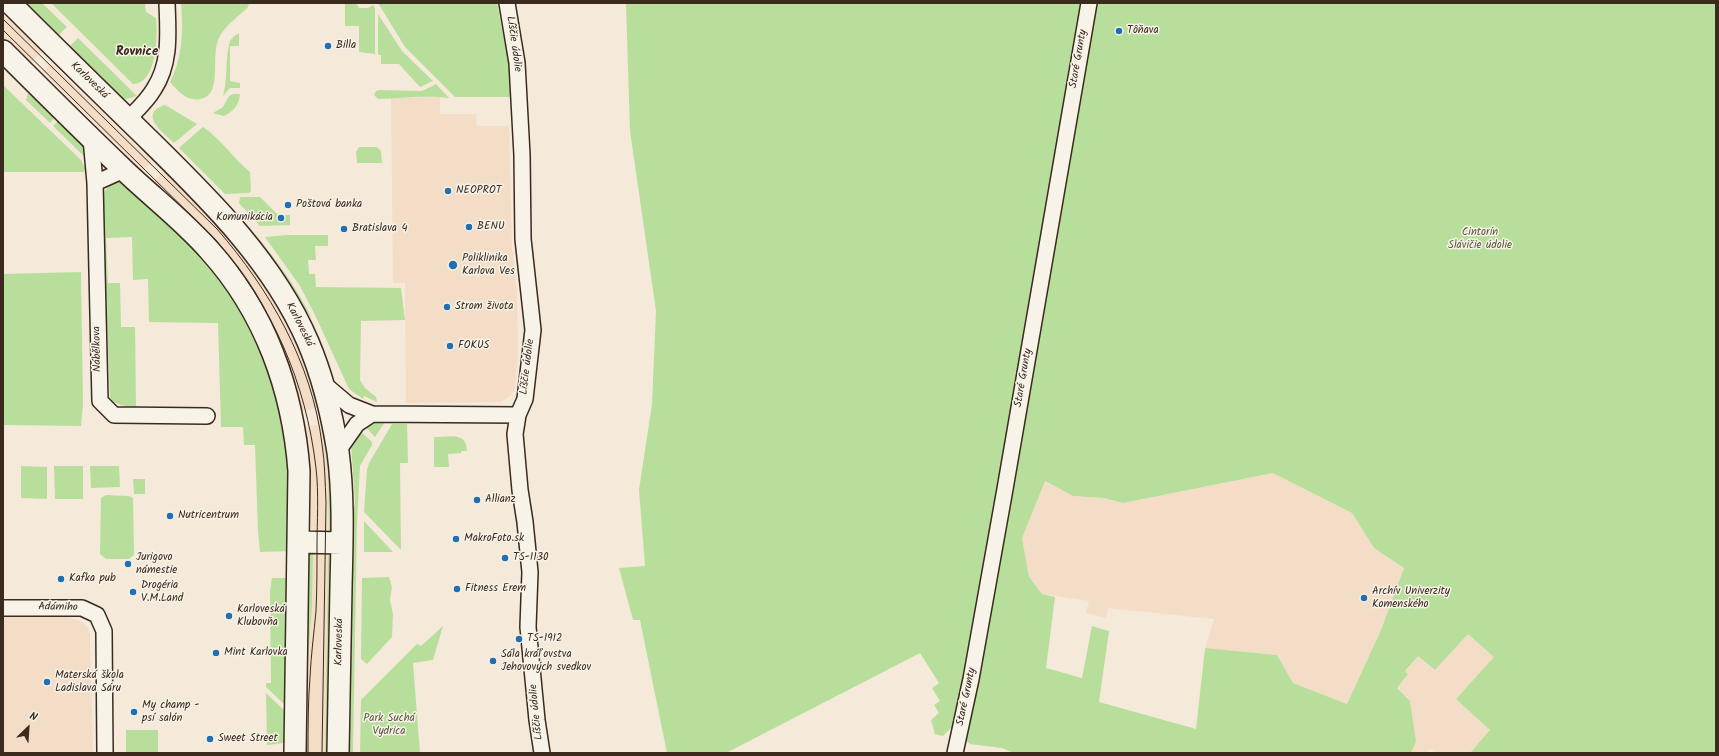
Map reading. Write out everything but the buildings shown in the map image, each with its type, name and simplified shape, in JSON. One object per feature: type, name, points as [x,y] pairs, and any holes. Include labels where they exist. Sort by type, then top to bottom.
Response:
[{"type":"main road","name":"Karloveská","points":[[10,3],[199,190],[245,242],[262,264],[282,293],[301,327],[323,383],[338,451],[342,498],[338,753]]},
{"type":"main road","points":[[3,51],[124,170],[210,251],[238,288],[262,329],[276,359],[286,389],[297,448],[299,471],[295,753]]},
{"type":"main road","points":[[298,542],[342,543]]},
{"type":"street","points":[[128,119],[154,90],[162,75],[168,55],[169,36],[167,3]]},
{"type":"street","name":"Líščie údolie","points":[[507,3],[517,63],[522,155],[523,239],[532,330],[524,399],[518,415],[516,441],[520,490],[530,572],[528,627],[536,720],[542,753]]},
{"type":"street","name":"Staré Grunty","points":[[955,753],[970,686],[1089,3]]},
{"type":"street","name":"Nábělkova","points":[[91,138],[95,183],[100,401],[114,415],[207,416]]},
{"type":"street","points":[[95,183],[124,170]]},
{"type":"street","points":[[323,383],[349,405],[372,414],[518,415]]},
{"type":"street","points":[[338,451],[357,424],[372,414]]},
{"type":"street","name":"Adámiho","points":[[3,608],[82,608],[97,615],[104,631],[105,753]]},
{"type":"shaded area","points":[[3,14],[45,48],[28,66],[3,40]]},
{"type":"shaded area","points":[[51,63],[152,162],[143,170],[43,72]]},
{"type":"shaded area","name":"Poliklinika Karlova Ves","points":[[440,97],[440,114],[476,114],[477,126],[509,126],[512,246],[517,294],[518,355],[515,389],[511,395],[501,402],[406,403],[405,283],[393,283],[391,98]]},
{"type":"shaded area","points":[[167,168],[252,264],[293,328],[321,407],[298,412],[150,185]]},
{"type":"shaded area","points":[[322,424],[328,472],[329,537],[313,532],[311,528],[311,471],[301,428]]},
{"type":"shaded area","points":[[1273,473],[1352,513],[1374,548],[1404,568],[1381,630],[1347,704],[1293,683],[1277,655],[1205,648],[1214,619],[1108,608],[1106,618],[1086,613],[1089,601],[1042,594],[1029,577],[1021,538],[1044,481],[1073,496],[1104,498],[1123,503]]},
{"type":"shaded area","points":[[313,555],[328,555],[325,753],[302,753],[312,607]]},
{"type":"shaded area","name":"Materská škola Ladislava Sáru","points":[[3,617],[68,617],[82,622],[87,627],[90,634],[93,753],[3,753]]},
{"type":"shaded area","points":[[1468,633],[1494,657],[1456,699],[1491,730],[1470,753],[1436,753],[1430,749],[1427,753],[1411,753],[1416,742],[1397,688],[1408,674],[1405,672],[1418,656],[1435,670]]},
{"type":"green space","points":[[19,3],[27,3],[23,7]]},
{"type":"green space","points":[[27,3],[42,3],[67,27],[59,35]]},
{"type":"green space","points":[[51,3],[145,3],[146,12],[156,18],[157,26],[154,57],[147,76],[141,82],[133,84]]},
{"type":"green space","points":[[181,3],[249,3],[248,7],[229,24],[220,36],[217,43],[212,89],[208,96],[196,100],[183,95],[170,82],[180,53],[182,24]]},
{"type":"green space","points":[[345,3],[356,3],[359,8],[368,8],[373,5],[375,8],[375,54],[359,52],[359,26],[345,26]]},
{"type":"green space","points":[[378,3],[497,3],[509,64],[511,97],[455,97],[405,47]]},
{"type":"green space","name":"Cintorín Slávičie údolie","points":[[626,3],[1716,3],[1716,753],[1470,753],[1490,730],[1456,699],[1494,657],[1468,634],[1435,670],[1418,656],[1405,671],[1408,674],[1397,688],[1410,701],[1416,742],[1411,753],[1013,753],[1002,748],[970,744],[951,728],[943,736],[935,734],[931,720],[939,713],[934,705],[940,701],[932,688],[939,683],[920,653],[726,753],[667,753],[640,620],[633,620],[619,568],[645,566],[639,490],[652,404],[656,311],[630,131]],"holes":[[[1273,473],[1352,513],[1374,548],[1404,568],[1381,630],[1347,704],[1293,683],[1277,655],[1205,648],[1196,729],[1099,702],[1109,631],[1092,626],[1082,678],[1046,668],[1055,597],[1042,594],[1029,577],[1022,538],[1045,481],[1073,496],[1104,498],[1123,503]]]},
{"type":"green space","points":[[378,14],[402,51],[433,81],[420,87],[399,64],[381,64],[381,55],[378,55]]},
{"type":"green space","points":[[239,33],[239,46],[230,46],[230,81],[240,83],[240,88],[230,88],[223,96],[230,43],[232,38]]},
{"type":"green space","points":[[78,38],[137,96],[123,100],[66,50]]},
{"type":"green space","points":[[436,84],[449,98],[423,97],[378,99],[374,95],[376,91],[379,90],[422,91]]},
{"type":"green space","points":[[3,85],[81,160],[85,168],[84,172],[3,172]]},
{"type":"green space","points":[[28,93],[54,118],[50,123],[26,100]]},
{"type":"green space","points":[[233,94],[240,94],[237,104],[231,112],[224,116],[213,113],[223,107],[229,96]]},
{"type":"green space","points":[[165,105],[197,124],[174,143],[159,129],[153,118],[153,113]]},
{"type":"green space","points":[[61,118],[85,145],[88,160],[53,126]]},
{"type":"green space","points":[[203,127],[216,137],[250,172],[251,191],[249,193],[225,194],[179,148]]},
{"type":"green space","points":[[359,147],[377,147],[381,151],[382,163],[357,163],[356,152]]},
{"type":"green space","points":[[179,156],[235,212],[269,251],[299,294],[312,318]]},
{"type":"green space","points":[[122,179],[208,259],[235,297],[260,342],[274,379],[290,450],[291,551],[260,552],[255,445],[244,445],[243,427],[221,427],[218,323],[149,322],[148,279],[133,280],[132,237],[106,238],[108,283],[120,283],[121,327],[135,327],[136,407],[119,404],[110,398],[102,194],[114,180]]},
{"type":"green space","points":[[240,197],[260,197],[278,215],[290,215],[290,225],[260,226],[239,203]]},
{"type":"green space","points":[[288,235],[328,235],[328,246],[315,246],[316,260],[308,260],[309,274],[315,274],[316,287],[401,288],[405,320],[361,321],[360,380],[365,388],[376,397],[377,402],[364,396],[363,399],[349,389],[300,286],[265,237]]},
{"type":"green space","points":[[81,272],[83,404],[81,426],[3,425],[3,274]]},
{"type":"green space","points":[[377,421],[385,422],[375,437],[365,426]]},
{"type":"green space","points":[[325,423],[328,434],[334,529],[329,537],[328,472],[322,424]]},
{"type":"green space","points":[[392,424],[407,424],[408,463],[400,463],[401,550],[364,512],[367,470],[369,463]]},
{"type":"green space","points":[[360,431],[372,442],[372,445],[360,466],[357,523],[353,753],[346,753],[350,528],[355,502],[351,445],[353,439]]},
{"type":"green space","points":[[456,436],[464,440],[467,451],[448,454],[449,467],[434,467],[434,437]]},
{"type":"green space","points":[[21,466],[47,467],[47,499],[21,498]]},
{"type":"green space","points":[[54,466],[83,466],[83,499],[55,499]]},
{"type":"green space","points":[[90,466],[119,466],[120,487],[91,488]]},
{"type":"green space","points":[[133,479],[145,479],[145,494],[134,494]]},
{"type":"green space","points":[[106,495],[129,496],[133,498],[134,555],[129,559],[106,559],[100,554],[101,498]]},
{"type":"green space","points":[[364,521],[393,552],[364,552]]},
{"type":"green space","points":[[308,553],[313,555],[312,606],[307,675]]},
{"type":"green space","points":[[333,554],[332,753],[325,753],[328,555]]},
{"type":"green space","points":[[389,577],[392,587],[390,600],[393,614],[392,637],[367,664],[361,659],[362,578]]},
{"type":"green space","points":[[272,578],[290,578],[286,706],[266,687],[266,683],[271,683],[270,591]]},
{"type":"green space","name":"Park Suchá Vydrica","points":[[443,626],[433,660],[413,663],[420,753],[360,753],[361,700],[417,644],[421,646]]},
{"type":"green space","points":[[266,693],[285,711],[284,743],[267,745]]},
{"type":"green space","points":[[126,730],[158,730],[158,753],[126,753]]},
{"type":"tram line","points":[[3,19],[217,229],[236,252],[271,302],[286,329],[298,356],[309,385],[317,414],[324,466],[326,502],[322,753]]},
{"type":"tram line","points":[[3,30],[215,239],[235,264],[253,291],[283,346],[295,375],[304,405],[311,436],[317,478],[318,508],[316,611],[309,686],[308,753]]},
{"type":"place","name":"Tôňava","points":[[1119,31]]},
{"type":"place","name":"Billa","points":[[328,46]]},
{"type":"place","name":"NEOPROT","points":[[448,191]]},
{"type":"place","name":"Poštová banka","points":[[288,205]]},
{"type":"place","name":"Komunikácia","points":[[281,218]]},
{"type":"place","name":"BENU","points":[[469,227]]},
{"type":"place","name":"Bratislava 4","points":[[344,229]]},
{"type":"place","name":"Poliklinika Karlova Ves","points":[[453,265]]},
{"type":"place","name":"Strom života","points":[[447,307]]},
{"type":"place","name":"FOKUS","points":[[450,346]]},
{"type":"place","name":"Allianz","points":[[477,500]]},
{"type":"place","name":"Nutricentrum","points":[[170,516]]},
{"type":"place","name":"MakroFoto.sk","points":[[456,539]]},
{"type":"place","name":"TS-1130","points":[[505,558]]},
{"type":"place","name":"Jurigovo námestie","points":[[128,564]]},
{"type":"place","name":"Kafka pub","points":[[61,579]]},
{"type":"place","name":"Fitness Erem","points":[[457,589]]},
{"type":"place","name":"Drogéria V.M.Land","points":[[133,592]]},
{"type":"place","name":"Archív Univerzity Komenského","points":[[1364,598]]},
{"type":"place","name":"Karloveská Klubovňa","points":[[229,616]]},
{"type":"place","name":"TS-1912","points":[[519,639]]},
{"type":"place","name":"Mint Karlovka","points":[[216,653]]},
{"type":"place","name":"Sála kráľovstva Jehovových svedkov","points":[[493,661]]},
{"type":"place","name":"Materská škola Ladislava Sáru","points":[[47,682]]},
{"type":"place","name":"My champ - psí salón","points":[[134,712]]},
{"type":"place","name":"Sweet Street","points":[[210,739]]},
{"type":"district","name":"Rovnice","points":[[137,53]]}]
